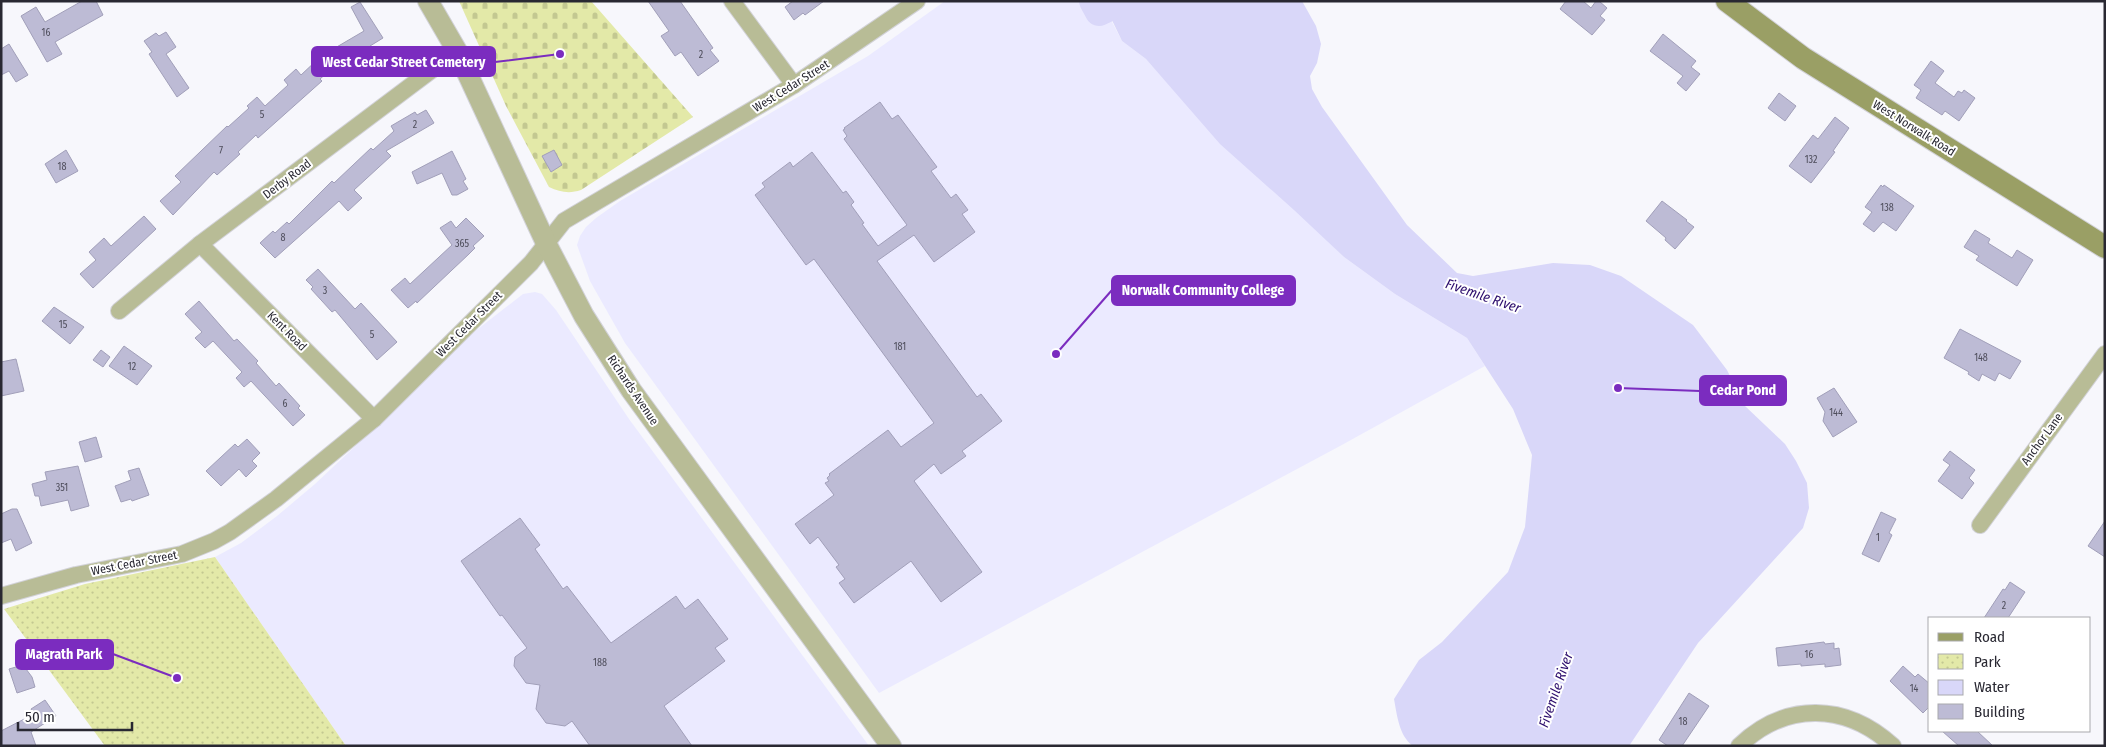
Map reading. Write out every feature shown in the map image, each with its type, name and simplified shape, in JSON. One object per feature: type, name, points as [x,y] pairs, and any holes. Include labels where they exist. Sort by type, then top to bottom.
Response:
[{"type":"main road","name":"West Norwalk Road","points":[[1727,1],[1803,58],[2105,248]]},
{"type":"street","name":"Richards Avenue","points":[[428,1],[457,51],[546,243],[584,316],[631,390],[891,746]]},
{"type":"street","points":[[732,1],[794,85]]},
{"type":"street","name":"West Cedar Street","points":[[1,596],[76,574],[182,554],[214,542],[250,519],[374,419],[531,263],[564,221],[794,85],[917,1]]},
{"type":"street","name":"Derby Road","points":[[120,311],[200,244],[457,51]]},
{"type":"street","name":"Kent Road","points":[[200,244],[374,419]]},
{"type":"street","name":"Anchor Lane","points":[[1980,525],[2105,354]]},
{"type":"street","points":[[1739,746],[1765,725],[1800,714],[1821,712],[1840,715],[1863,724],[1893,746]]},
{"type":"shaded area","points":[[945,1],[1101,1],[1122,41],[1146,59],[1181,98],[1344,257],[1395,294],[1467,338],[1485,366],[1340,446],[879,693],[625,343],[590,281],[577,245],[586,227],[620,201],[868,56]]},
{"type":"shaded area","points":[[535,292],[542,294],[556,310],[629,419],[869,746],[346,746],[215,557],[241,543],[315,484],[469,336],[523,294]]},
{"type":"green space","points":[[459,1],[591,1],[693,117],[581,190],[565,192],[549,187],[506,106]]},
{"type":"green space","points":[[215,557],[346,746],[105,746],[4,609],[85,584]]},
{"type":"water","points":[[1118,1],[1302,1],[1316,26],[1321,44],[1317,63],[1310,76],[1312,89],[1322,107],[1407,225],[1457,273],[1473,276],[1553,263],[1590,265],[1621,276],[1693,325],[1727,370],[1745,406],[1785,444],[1807,483],[1809,508],[1803,528],[1698,643],[1629,746],[1413,746],[1408,742],[1399,725],[1394,699],[1419,660],[1442,642],[1508,572],[1525,527],[1532,455],[1513,409],[1467,338],[1395,294],[1344,257],[1220,144],[1146,59],[1122,41],[1110,16]]},
{"type":"building","points":[[82,1],[96,1],[103,15],[55,42],[62,54],[47,62],[21,16],[36,7],[45,22]]},
{"type":"building","points":[[648,1],[680,1],[713,48],[710,50],[719,61],[698,76],[681,52],[675,56],[661,36],[669,31]]},
{"type":"building","points":[[793,1],[824,1],[805,15],[803,13],[794,20],[785,7]]},
{"type":"building","points":[[1566,1],[1583,1],[1591,8],[1596,1],[1599,1],[1607,8],[1600,16],[1605,20],[1592,35],[1560,9]]},
{"type":"building","points":[[360,2],[383,38],[370,46],[371,48],[344,64],[335,48],[364,31],[351,7]]},
{"type":"building","points":[[166,32],[176,47],[166,54],[189,88],[177,97],[149,54],[152,52],[144,41],[156,33],[159,36]]},
{"type":"building","points":[[1663,34],[1696,61],[1691,67],[1700,74],[1686,91],[1677,83],[1683,76],[1650,51]]},
{"type":"building","points":[[9,44],[28,75],[16,82],[9,71],[1,75],[1,49]]},
{"type":"building","points":[[317,60],[328,72],[320,79],[322,81],[258,138],[256,135],[238,152],[240,154],[217,175],[214,172],[173,215],[160,201],[181,182],[175,176],[227,126],[249,108],[247,106],[257,97],[265,106],[288,85],[284,80],[296,69],[301,75]]},
{"type":"building","points":[[1931,61],[1944,71],[1935,83],[1954,97],[1958,91],[1962,93],[1964,90],[1975,98],[1959,121],[1945,111],[1942,115],[1916,98],[1921,90],[1914,85]]},
{"type":"building","points":[[1779,93],[1796,106],[1785,121],[1768,108]]},
{"type":"building","points":[[880,102],[892,119],[898,115],[937,167],[931,171],[951,198],[956,194],[968,210],[962,214],[975,232],[934,262],[914,235],[877,261],[977,397],[981,394],[1002,421],[962,451],[966,456],[941,474],[934,464],[914,481],[982,572],[941,602],[911,561],[854,603],[839,583],[845,579],[836,567],[839,565],[818,537],[810,544],[795,524],[834,495],[825,483],[829,481],[827,478],[829,474],[888,430],[901,447],[934,423],[814,259],[806,265],[755,195],[765,187],[762,183],[790,162],[793,167],[812,152],[843,193],[846,191],[854,202],[851,205],[878,246],[907,225],[844,139],[847,136],[843,130],[844,128]]},
{"type":"building","points":[[426,110],[434,123],[386,151],[391,156],[354,190],[362,198],[348,211],[339,201],[275,258],[260,243],[273,231],[275,233],[287,222],[289,224],[332,181],[334,183],[371,148],[373,150],[394,131],[391,126],[415,112],[417,115]]},
{"type":"building","points":[[1835,117],[1849,128],[1833,151],[1835,152],[1811,183],[1789,166],[1813,135],[1818,139]]},
{"type":"building","points":[[66,150],[78,171],[56,183],[45,164]]},
{"type":"building","points":[[554,150],[562,165],[551,172],[542,156]]},
{"type":"building","points":[[452,151],[466,179],[463,181],[468,189],[457,195],[452,195],[442,173],[417,184],[412,172]]},
{"type":"building","points":[[1881,185],[1883,187],[1884,185],[1914,206],[1896,231],[1883,222],[1874,232],[1863,224],[1872,212],[1865,207]]},
{"type":"building","points":[[1662,201],[1694,227],[1675,249],[1665,240],[1666,238],[1646,221]]},
{"type":"building","points":[[144,216],[156,229],[93,288],[80,274],[96,260],[89,252],[104,238],[111,246]]},
{"type":"building","points":[[466,218],[484,236],[473,246],[475,248],[469,254],[417,303],[416,301],[408,308],[391,290],[405,278],[410,284],[452,245],[440,228],[451,221],[456,228]]},
{"type":"building","points":[[1975,230],[1990,239],[1988,243],[2012,258],[2017,250],[2033,260],[2017,286],[1976,260],[1979,256],[1964,247]]},
{"type":"building","points":[[318,269],[355,309],[361,303],[397,342],[377,360],[335,310],[332,312],[311,289],[313,287],[306,280]]},
{"type":"building","points":[[199,301],[234,341],[237,339],[258,361],[256,363],[276,386],[279,383],[300,406],[298,408],[305,415],[293,426],[251,381],[244,387],[236,378],[242,372],[213,341],[205,348],[195,338],[202,332],[185,314]]},
{"type":"building","points":[[54,307],[84,327],[70,344],[42,321]]},
{"type":"building","points":[[1960,329],[2021,361],[2010,379],[1999,373],[1995,381],[1982,374],[1979,381],[1968,374],[1969,372],[1944,358]]},
{"type":"building","points":[[124,346],[152,366],[137,385],[109,366]]},
{"type":"building","points":[[101,350],[110,357],[103,367],[93,360]]},
{"type":"building","points":[[16,359],[24,391],[1,396],[1,362]]},
{"type":"building","points":[[1834,388],[1857,422],[1833,437],[1823,421],[1825,412],[1817,398]]},
{"type":"building","points":[[96,437],[102,457],[85,462],[79,442]]},
{"type":"building","points":[[247,439],[260,453],[252,461],[257,466],[246,477],[239,469],[221,486],[206,471],[235,444],[238,447]]},
{"type":"building","points":[[1950,451],[1975,470],[1969,478],[1974,483],[1962,499],[1938,481],[1950,465],[1943,460]]},
{"type":"building","points":[[78,466],[89,506],[71,511],[68,500],[41,506],[39,496],[35,496],[32,484],[47,480],[45,472]]},
{"type":"building","points":[[139,468],[149,495],[132,501],[131,499],[121,502],[115,486],[131,480],[128,471]]},
{"type":"building","points":[[17,509],[32,543],[16,551],[11,539],[1,543],[1,514]]},
{"type":"building","points":[[1881,512],[1896,519],[1889,533],[1892,535],[1879,562],[1862,554]]},
{"type":"building","points":[[520,518],[540,545],[535,549],[563,589],[567,586],[611,643],[676,596],[685,609],[698,599],[728,639],[715,648],[725,661],[664,706],[692,746],[590,746],[572,721],[565,726],[546,723],[536,709],[540,685],[526,683],[514,666],[515,657],[527,648],[502,615],[500,616],[461,561]]},
{"type":"building","points":[[2105,521],[2105,557],[2088,546]]},
{"type":"building","points":[[2010,582],[2025,592],[2009,617],[1985,617],[2003,589],[2005,590]]},
{"type":"building","points":[[1824,642],[1825,644],[1834,643],[1834,649],[1839,648],[1841,665],[1825,667],[1825,664],[1778,666],[1776,648]]},
{"type":"building","points":[[23,665],[32,677],[35,687],[17,693],[9,669]]},
{"type":"building","points":[[1903,666],[1915,677],[1918,674],[1928,682],[1928,708],[1923,713],[1890,681]]},
{"type":"building","points":[[1689,693],[1709,706],[1682,746],[1668,746],[1659,740]]},
{"type":"building","points":[[45,700],[56,716],[31,732],[36,746],[1,746],[1,731],[34,714],[31,709]]},
{"type":"building","points":[[1943,732],[1978,732],[1993,746],[1959,746]]},
{"type":"waterway","name":"Fivemile River","points":[[1093,1],[1099,12],[1116,4]]},
{"type":"place","name":"West Cedar Street Cemetery","points":[[560,54]]},
{"type":"place","name":"Norwalk Community College","points":[[1056,354]]},
{"type":"place","name":"Cedar Pond","points":[[1618,388]]},
{"type":"place","name":"Magrath Park","points":[[177,678]]}]
